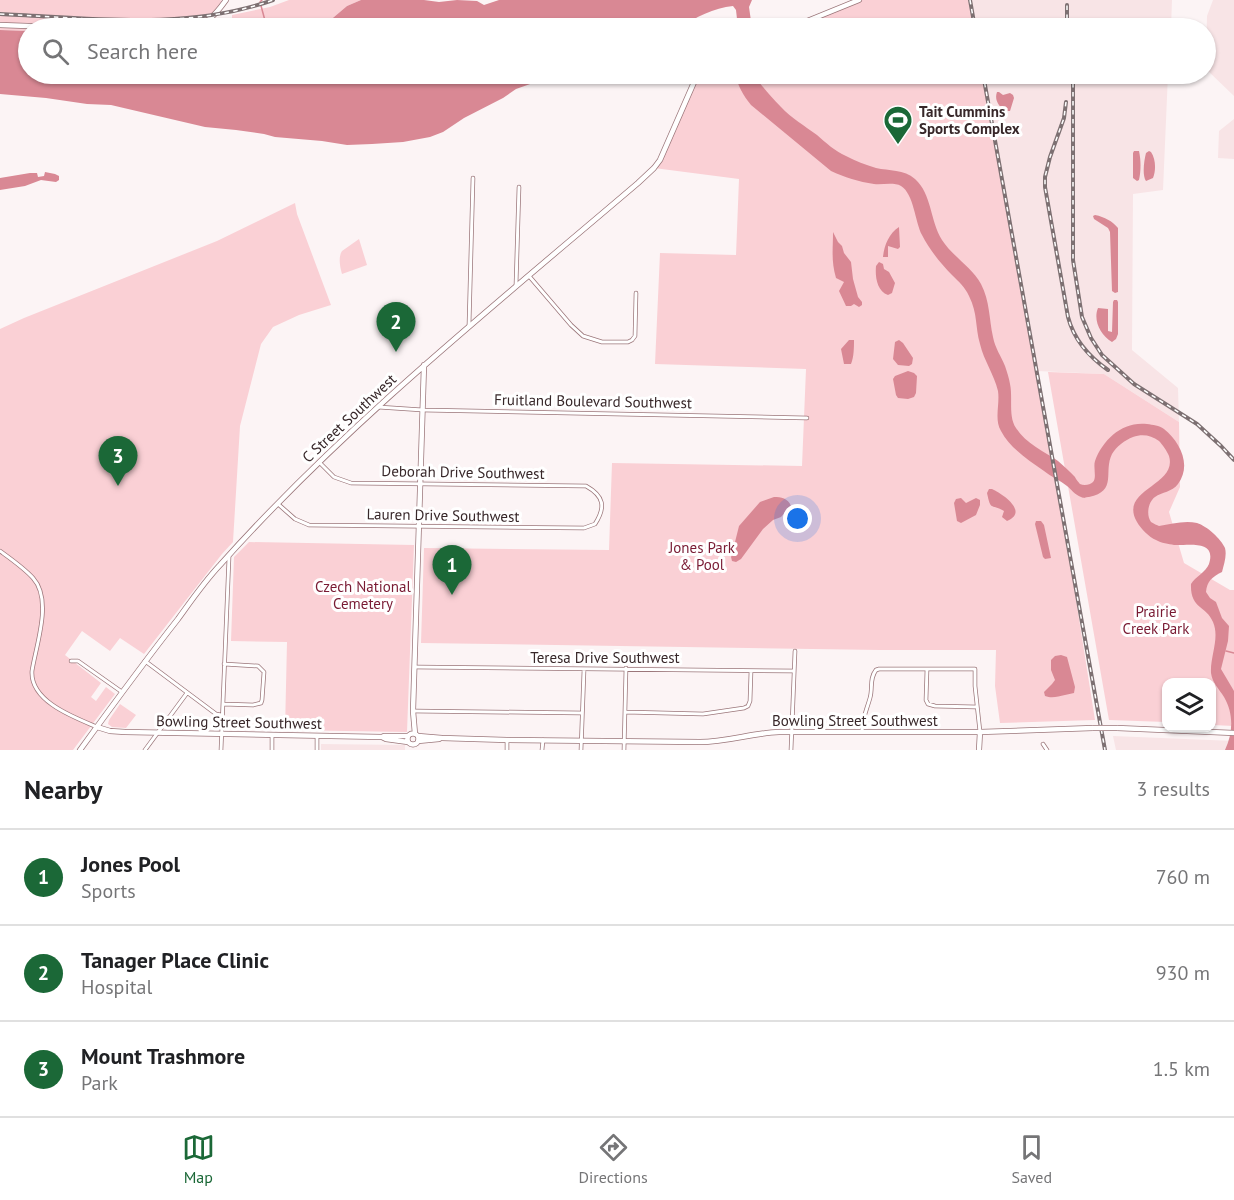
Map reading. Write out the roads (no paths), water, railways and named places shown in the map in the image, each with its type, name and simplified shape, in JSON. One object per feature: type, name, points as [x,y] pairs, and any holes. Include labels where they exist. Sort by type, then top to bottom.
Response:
[{"type":"main road","points":[[211,18],[226,0]]},
{"type":"main road","points":[[815,18],[859,0]]},
{"type":"main road","points":[[0,26],[18,26]]},
{"type":"main road","name":"C Street Southwest","points":[[80,750],[217,567],[319,462],[424,365],[654,168],[660,160],[693,84]]},
{"type":"main road","points":[[413,741],[424,365]]},
{"type":"main road","name":"Bowling Street Southwest","points":[[97,727],[115,732],[382,737],[413,741],[442,738],[705,742],[763,733],[980,732],[1093,728],[1234,733]]},
{"type":"main road","points":[[979,750],[980,732]]},
{"type":"street","points":[[469,327],[473,178]]},
{"type":"street","points":[[516,287],[519,187]]},
{"type":"street","points":[[529,276],[577,332],[602,342],[628,342],[635,336],[636,293]]},
{"type":"street","name":"Fruitland Boulevard Southwest","points":[[378,407],[423,410],[807,417]]},
{"type":"street","name":"Deborah Drive Southwest","points":[[319,462],[331,474],[347,482],[586,486],[599,496],[602,507]]},
{"type":"street","name":"Lauren Drive Southwest","points":[[278,504],[295,519],[309,525],[419,527],[584,528],[595,524],[602,507]]},
{"type":"street","points":[[0,551],[35,579],[41,591],[43,612],[32,671],[35,687],[42,696],[64,712],[97,727]]},
{"type":"street","points":[[222,750],[229,555]]},
{"type":"street","points":[[791,750],[795,651]]},
{"type":"street","points":[[71,661],[78,661],[122,693]]},
{"type":"street","points":[[145,661],[216,714],[222,715]]},
{"type":"street","points":[[223,704],[261,703],[264,672],[258,666],[224,664]]},
{"type":"street","name":"Teresa Drive Southwest","points":[[415,667],[794,671]]},
{"type":"street","points":[[624,750],[626,668]]},
{"type":"street","points":[[927,669],[926,700],[928,704],[977,707]]},
{"type":"street","points":[[862,732],[863,718],[870,699],[871,678],[876,670],[927,669],[975,669],[980,732]]},
{"type":"street","points":[[581,750],[584,670]]},
{"type":"street","points":[[625,712],[703,714],[744,708],[750,701],[751,670]]},
{"type":"street","points":[[144,750],[187,693]]},
{"type":"street","points":[[413,711],[582,714]]},
{"type":"street","points":[[272,735],[272,750]]},
{"type":"street","points":[[317,736],[317,750]]},
{"type":"street","points":[[507,740],[507,750]]},
{"type":"street","points":[[542,750],[543,740]]},
{"type":"street","points":[[1043,744],[1047,750]]},
{"type":"waterway","points":[[262,0],[260,2],[264,18]]},
{"type":"waterway","points":[[1226,651],[1234,653]]},
{"type":"railway","points":[[183,18],[240,10],[273,0]]},
{"type":"railway","points":[[970,0],[973,18]]},
{"type":"railway","points":[[1067,5],[1067,18]]},
{"type":"railway","points":[[0,14],[69,18]]},
{"type":"railway","points":[[985,84],[1105,750]]},
{"type":"railway","points":[[1073,84],[1073,260],[1082,317],[1091,338],[1102,355],[1134,384],[1197,424],[1234,460]]},
{"type":"railway","points":[[1066,102],[1064,118],[1045,177],[1045,187],[1068,317],[1083,347],[1108,370]]},
{"type":"place","name":"Tait Cummins Sports Complex","points":[[898,146]]},
{"type":"place","name":"Tanager Place Clinic","points":[[396,352]]},
{"type":"place","name":"Mount Trashmore","points":[[118,486]]},
{"type":"place","name":"Jones Pool","points":[[452,595]]},
{"type":"park label","name":"Jones Park & Pool","points":[[702,556]]},
{"type":"park label","name":"Czech National Cemetery","points":[[363,594]]},
{"type":"park label","name":"Prairie Creek Park","points":[[1156,620]]}]
